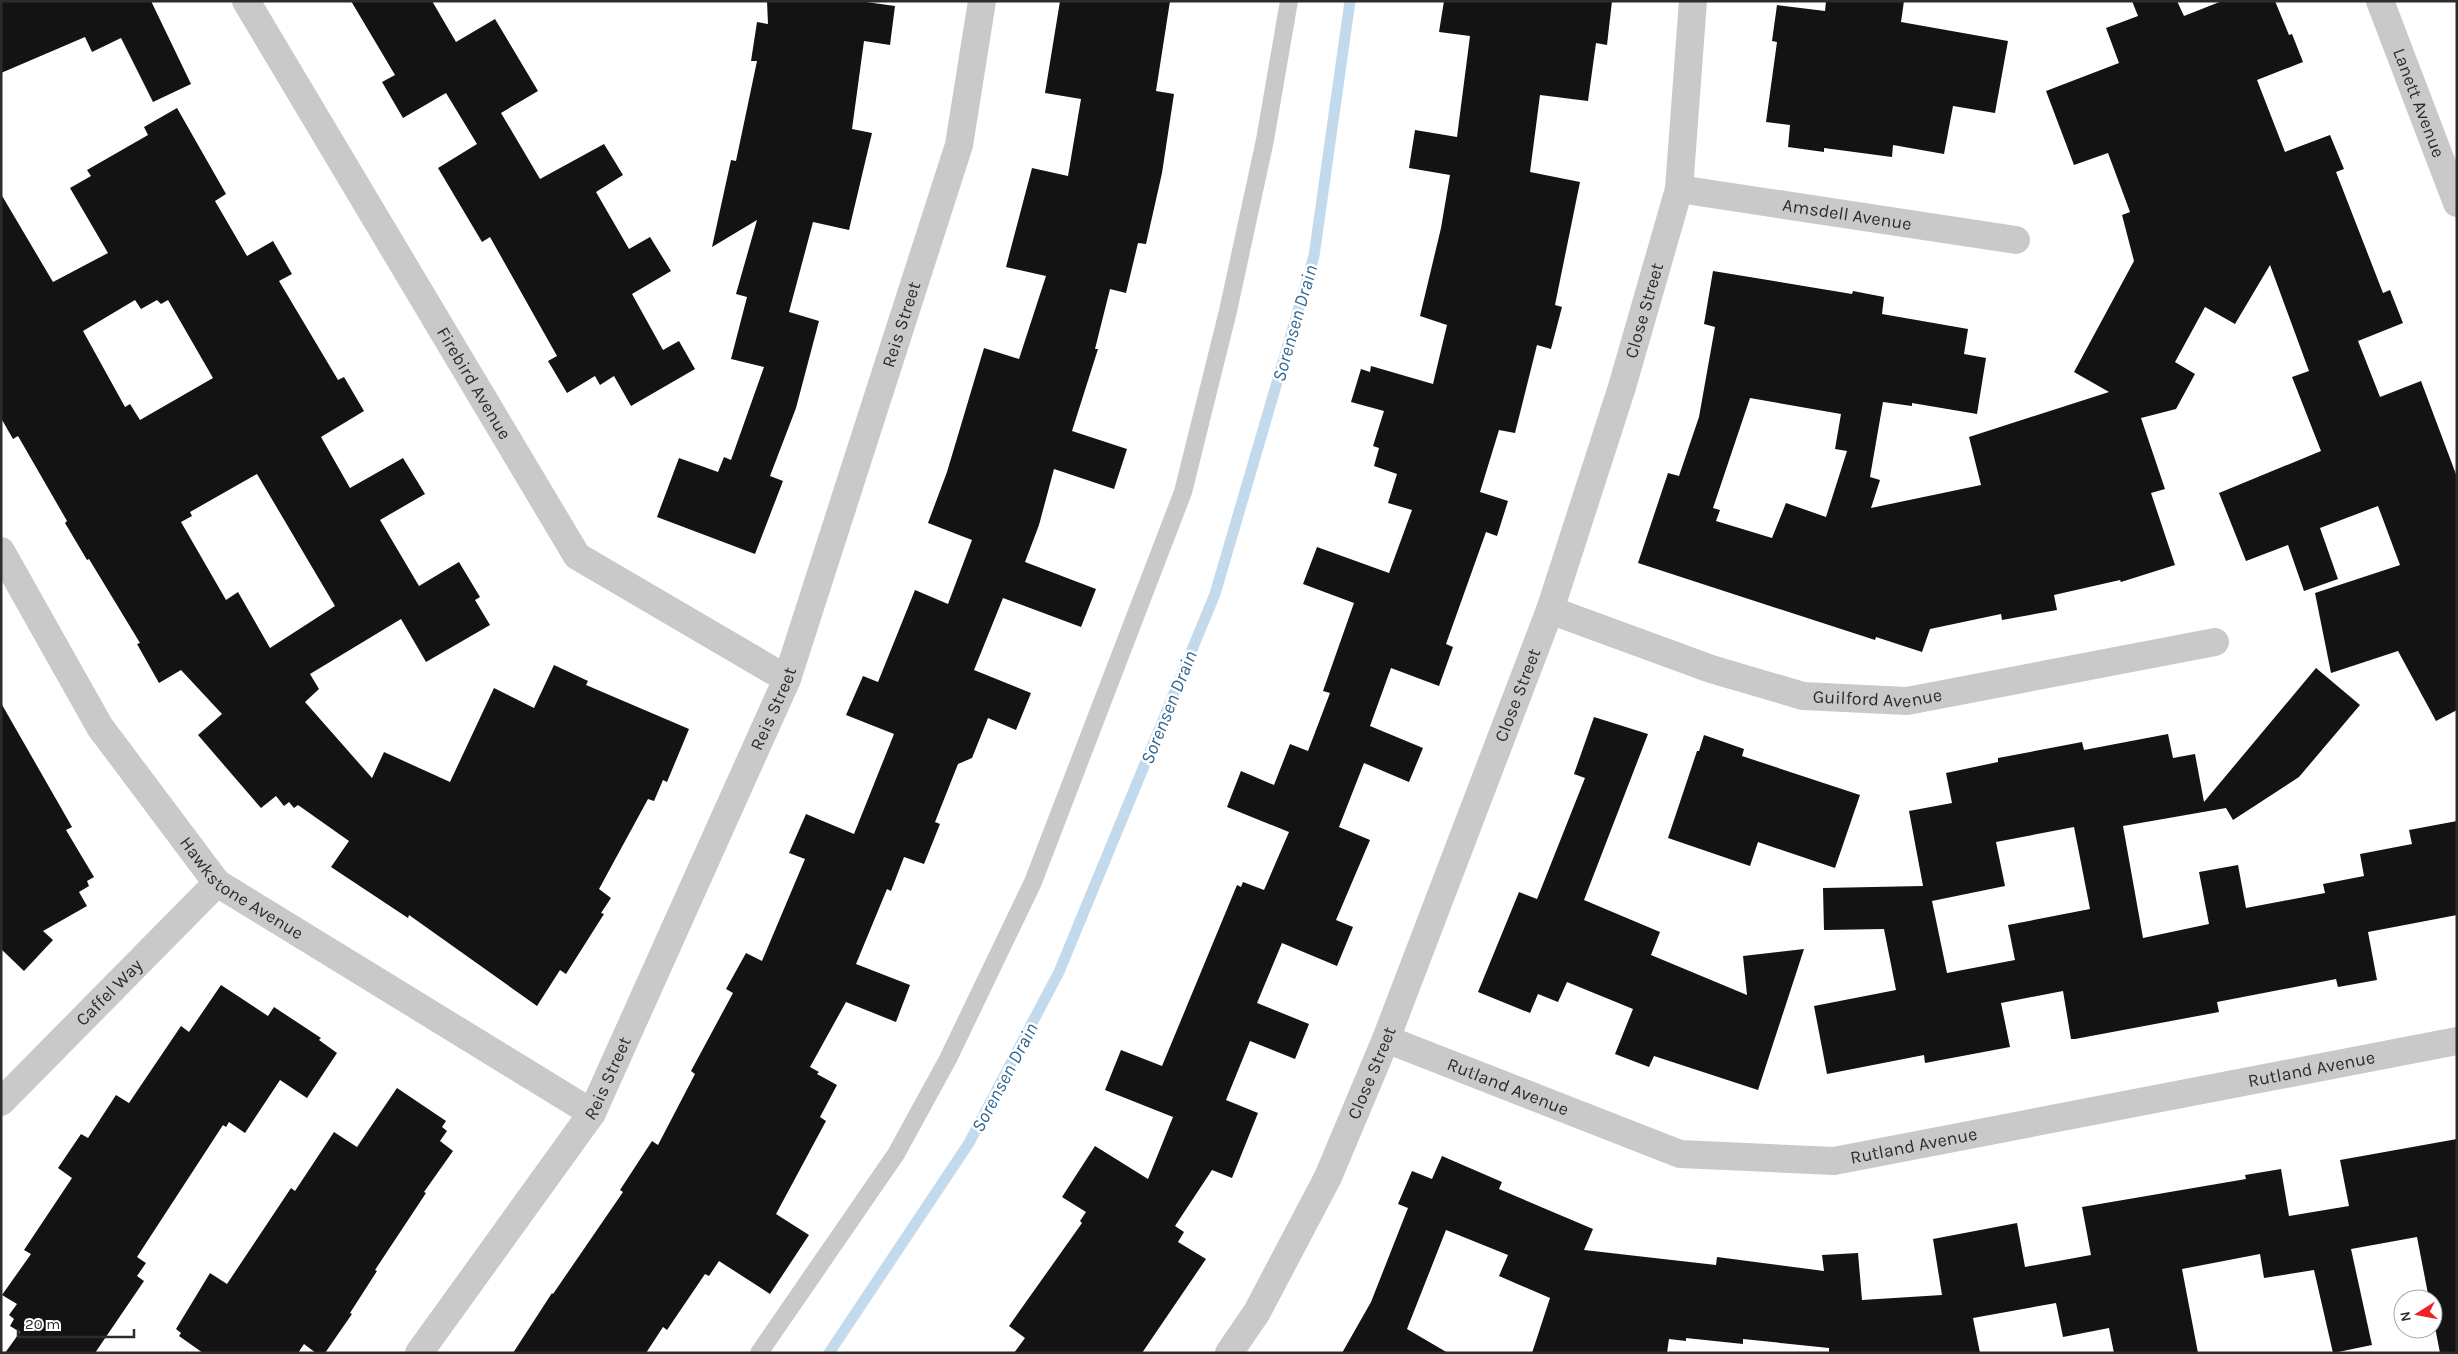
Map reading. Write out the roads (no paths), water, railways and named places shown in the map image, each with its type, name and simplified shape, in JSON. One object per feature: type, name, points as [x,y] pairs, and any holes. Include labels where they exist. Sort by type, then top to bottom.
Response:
[{"type":"street","name":"Firebird Avenue","points":[[246,1],[577,556],[787,679]]},
{"type":"street","name":"Reis Street","points":[[419,1353],[592,1113],[787,679],[959,145],[982,1]]},
{"type":"street","name":"Close Street","points":[[1229,1353],[1257,1312],[1328,1178],[1386,1039],[1550,610],[1622,387],[1679,189],[1692,1]]},
{"type":"street","name":"Lanett Avenue","points":[[2380,1],[2457,203]]},
{"type":"street","name":"Amsdell Avenue","points":[[1679,189],[2016,240]]},
{"type":"street","name":"Hawkstone Avenue","points":[[4,561],[100,726],[217,883],[592,1113]]},
{"type":"street","name":"Guilford Avenue","points":[[1550,610],[1720,672],[1804,696],[1907,701],[2215,642]]},
{"type":"street","name":"Caffel Way","points":[[1,1102],[217,883]]},
{"type":"street","name":"Rutland Avenue","points":[[1386,1039],[1680,1154],[1834,1161],[2457,1041]]},
{"type":"lane","points":[[759,1353],[896,1154],[948,1059],[1033,882],[1182,492],[1242,245],[1265,140],[1289,1]]},
{"type":"waterway","name":"Sorensen Drain","points":[[829,1353],[969,1143],[1059,972],[1215,594],[1314,256],[1350,1]]}]
